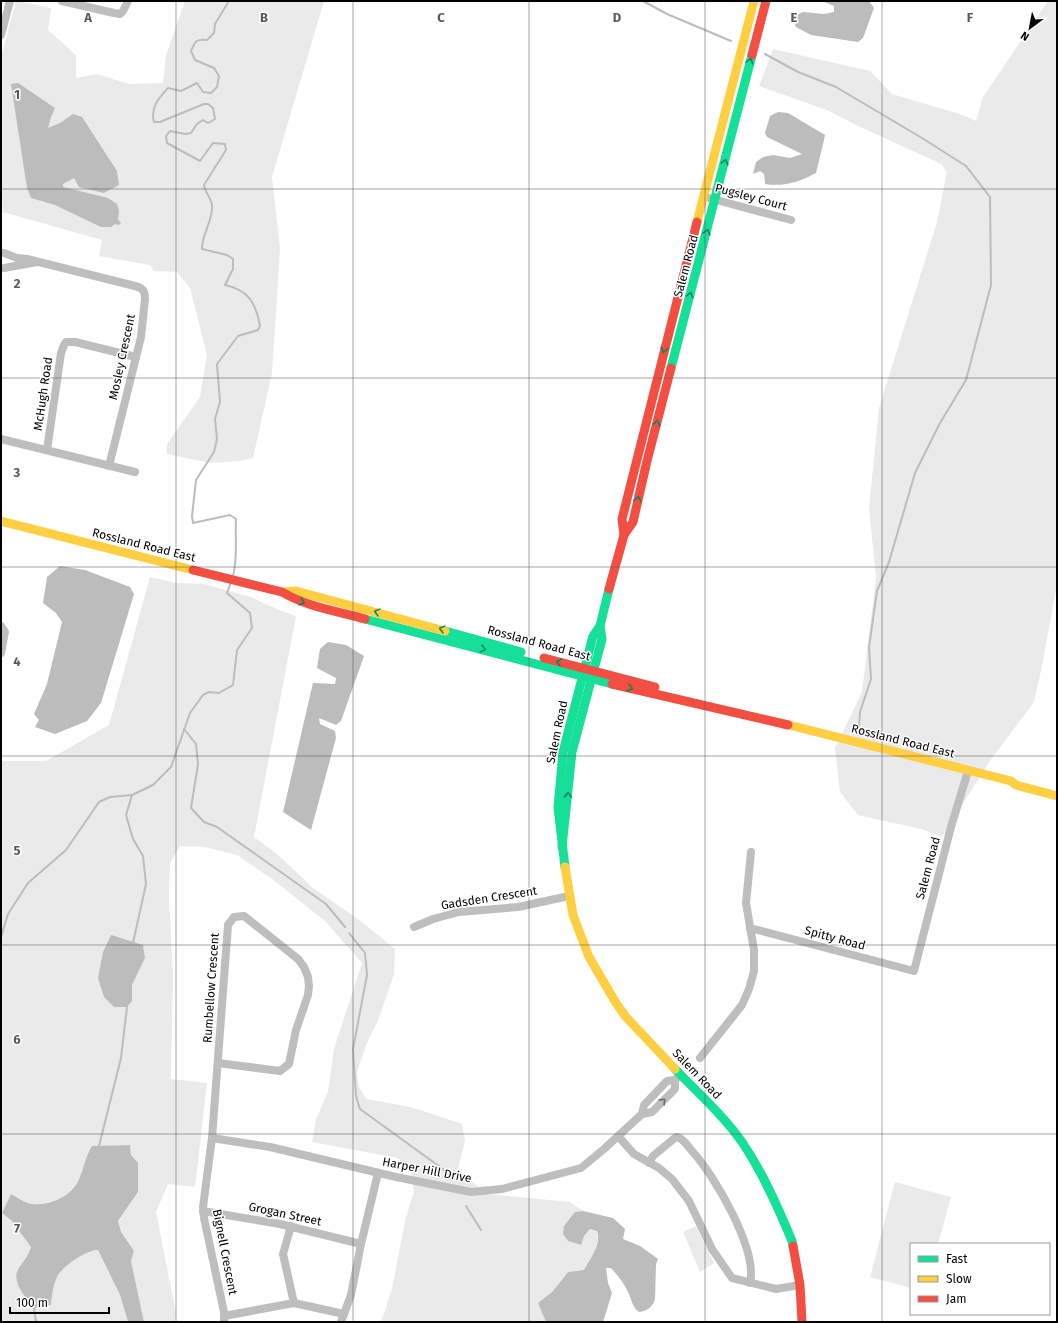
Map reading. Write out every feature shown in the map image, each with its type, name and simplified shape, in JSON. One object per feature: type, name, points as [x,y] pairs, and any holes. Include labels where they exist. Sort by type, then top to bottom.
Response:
[{"type":"main road","name":"Salem Road","points":[[624,535],[622,519],[627,498],[754,1]]},
{"type":"main road","name":"Salem Road","points":[[766,1],[647,460],[633,522],[624,535],[600,626],[602,639],[588,673],[563,752],[558,808],[569,896],[573,915],[589,957],[626,1017],[678,1077],[719,1115],[741,1141],[760,1171],[776,1203],[792,1241],[800,1285],[802,1322]]},
{"type":"main road","name":"Rossland Road East","points":[[1,521],[282,592],[307,604],[588,673],[1011,781],[1016,785],[1057,796]]},
{"type":"main road","name":"Rossland Road East","points":[[1011,781],[1016,779],[1057,789]]},
{"type":"street","points":[[1,35],[10,1]]},
{"type":"street","points":[[62,1],[120,14],[128,1]]},
{"type":"street","name":"Pugsley Court","points":[[704,197],[791,220]]},
{"type":"street","points":[[2,250],[6,260],[2,271]]},
{"type":"street","name":"Mosley Crescent","points":[[2,250],[17,258],[27,259],[141,288],[145,292],[141,337],[109,466]]},
{"type":"street","name":"Mosley Crescent","points":[[2,271],[38,262]]},
{"type":"street","name":"McHugh Road","points":[[47,450],[61,353],[66,342],[75,342],[136,357]]},
{"type":"street","points":[[1,439],[135,472]]},
{"type":"street","points":[[1,626],[5,632],[1,653]]},
{"type":"street","name":"Salem Road","points":[[914,971],[951,827],[968,771]]},
{"type":"street","points":[[700,1058],[742,1005],[749,989],[754,971],[754,950],[746,903],[751,852]]},
{"type":"street","name":"Gadsden Crescent","points":[[414,927],[433,919],[459,912],[518,908],[569,896]]},
{"type":"street","name":"Rumbellow Crescent","points":[[212,1138],[228,925],[234,916],[244,916],[298,959],[304,967],[308,977],[308,995],[296,1030],[288,1064],[280,1071],[218,1063]]},
{"type":"street","name":"Spitty Road","points":[[750,928],[914,971]]},
{"type":"street","name":"Harper Hill Drive","points":[[212,1138],[270,1147],[378,1173],[471,1192],[502,1189],[581,1168],[642,1114],[652,1112],[673,1092],[678,1077]]},
{"type":"street","points":[[618,1136],[634,1154],[659,1168],[672,1179],[689,1201],[712,1249],[729,1275],[735,1279],[776,1289],[800,1285]]},
{"type":"street","points":[[649,1163],[653,1156],[676,1137],[682,1139],[696,1155],[719,1188],[737,1225],[745,1245],[752,1275],[750,1283]]},
{"type":"street","name":"Bignell Crescent","points":[[212,1138],[203,1211],[224,1319]]},
{"type":"street","points":[[224,1319],[294,1303],[343,1318],[351,1295],[361,1244],[378,1173]]},
{"type":"street","name":"Grogan Street","points":[[203,1211],[291,1226],[361,1244]]},
{"type":"street","points":[[291,1226],[283,1254],[294,1303]]},
{"type":"shaded area","points":[[16,1],[51,8],[48,30],[76,55],[76,78],[97,74],[129,84],[163,83],[166,55],[185,1],[324,1],[272,177],[280,248],[272,373],[253,458],[239,461],[210,463],[167,454],[167,444],[200,397],[207,355],[190,288],[177,272],[154,271],[150,265],[99,256],[102,240],[3,212],[1,182],[1,57]]},
{"type":"shaded area","points":[[822,1],[869,1],[874,8],[863,38],[858,42],[811,35],[796,27],[792,17],[803,12],[824,14],[834,12],[834,6]]},
{"type":"shaded area","points":[[1048,1],[1057,1],[1057,584],[1034,702],[989,762],[942,837],[921,829],[858,815],[840,792],[835,748],[862,692],[876,578],[869,508],[879,408],[937,222],[947,172],[941,164],[829,111],[759,86],[773,49],[870,71],[892,94],[963,115],[976,121],[983,97]]},
{"type":"shaded area","points":[[18,83],[55,108],[48,128],[60,123],[73,114],[82,117],[117,171],[119,185],[104,193],[79,187],[74,178],[63,184],[63,187],[108,198],[117,204],[119,211],[118,219],[121,223],[119,225],[115,224],[111,227],[101,227],[55,205],[31,198],[27,188],[11,84]]},
{"type":"shaded area","points":[[778,112],[788,113],[825,135],[816,173],[791,183],[772,185],[765,184],[764,174],[760,171],[753,174],[756,162],[763,157],[773,155],[790,158],[802,154],[767,137],[765,133],[770,116]]},
{"type":"shaded area","points":[[60,566],[85,570],[130,587],[134,594],[101,703],[87,721],[55,734],[35,727],[39,720],[34,714],[47,684],[62,622],[56,613],[43,603],[47,577]]},
{"type":"shaded area","points":[[150,577],[176,583],[204,584],[251,597],[296,616],[254,837],[277,854],[312,887],[362,922],[395,949],[394,974],[379,1018],[366,1045],[357,1072],[359,1087],[366,1099],[411,1107],[462,1124],[465,1141],[458,1169],[486,1194],[570,1202],[583,1211],[574,1212],[568,1241],[580,1245],[584,1236],[590,1229],[597,1231],[598,1241],[584,1270],[568,1272],[552,1292],[538,1303],[546,1322],[381,1322],[392,1289],[405,1221],[414,1191],[410,1171],[398,1158],[312,1142],[316,1119],[328,1092],[334,1049],[362,963],[325,921],[272,879],[237,855],[205,847],[180,846],[170,863],[169,898],[173,974],[171,1079],[207,1083],[195,1187],[168,1184],[156,1212],[176,1313],[175,1322],[144,1322],[131,1261],[133,1251],[121,1232],[118,1221],[138,1192],[138,1163],[131,1155],[130,1145],[92,1146],[75,1186],[57,1200],[42,1204],[35,1204],[28,1203],[12,1194],[11,1220],[31,1247],[29,1255],[17,1272],[51,1305],[52,1294],[57,1277],[60,1273],[69,1264],[81,1256],[98,1250],[120,1295],[128,1322],[1,1322],[1,761],[46,761],[109,725]],"holes":[[[133,943],[143,945],[145,958],[132,985]]]},
{"type":"shaded area","points":[[328,642],[346,645],[364,656],[341,721],[336,725],[319,718],[320,724],[335,731],[336,738],[311,830],[283,812],[313,683],[335,684],[336,678],[317,668],[320,649]]},
{"type":"shaded area","points":[[111,935],[143,945],[145,958],[132,985],[132,1001],[127,1007],[114,1007],[104,997],[98,978],[103,952]]},
{"type":"shaded area","points":[[130,1145],[131,1155],[138,1163],[138,1192],[118,1221],[121,1232],[134,1251],[131,1261],[144,1322],[128,1322],[120,1295],[98,1250],[81,1256],[69,1264],[60,1273],[57,1277],[52,1294],[51,1305],[34,1308],[21,1291],[16,1277],[18,1269],[31,1247],[11,1220],[2,1213],[11,1194],[28,1203],[35,1204],[42,1204],[57,1200],[75,1187],[92,1146]]},
{"type":"shaded area","points":[[895,1182],[951,1197],[938,1243],[910,1243],[910,1288],[870,1277]]},
{"type":"shaded area","points":[[583,1211],[613,1218],[625,1229],[623,1239],[640,1246],[658,1259],[656,1264],[655,1299],[653,1304],[645,1311],[639,1312],[633,1306],[621,1280],[611,1268],[606,1268],[608,1283],[612,1293],[603,1322],[546,1322],[538,1303],[552,1292],[568,1272],[584,1270],[597,1246],[597,1231],[590,1229],[584,1236],[581,1245],[568,1241],[563,1234],[564,1226],[575,1212]]},
{"type":"shaded area","points":[[696,1226],[714,1263],[700,1272],[683,1232]]},
{"type":"waterway","points":[[229,1],[215,24],[214,33],[207,40],[200,40],[196,42],[191,51],[195,60],[214,68],[219,76],[217,87],[211,93],[203,92],[197,83],[181,91],[168,88],[156,103],[153,117],[154,122],[160,122],[204,104],[208,104],[213,108],[215,119],[208,123],[203,120],[197,124],[191,133],[185,134],[170,131],[166,136],[167,143],[200,161],[213,143],[225,144],[226,150],[204,185],[212,203],[212,211],[202,243],[202,249],[227,255],[233,259],[233,269],[225,285],[233,287],[246,294],[256,311],[260,326],[258,330],[238,336],[217,364],[220,402],[215,419],[217,439],[214,452],[196,480],[192,516],[193,523],[230,515],[236,519],[236,555],[233,576]]},
{"type":"waterway","points":[[643,1],[667,14],[731,41]]},
{"type":"waterway","points":[[765,54],[798,72],[836,87],[922,138],[966,166],[990,197],[991,285],[966,380],[940,423],[915,473],[889,562],[877,591],[869,647],[871,679],[860,712],[859,727]]},
{"type":"waterway","points":[[1,937],[8,914],[28,883],[66,850],[99,802],[110,797],[132,795],[153,785],[171,767],[190,713],[203,695],[209,692],[219,693],[233,685],[237,650],[252,628],[250,613],[227,593],[231,582]]},
{"type":"waterway","points":[[184,729],[196,744],[198,764],[191,808],[204,822],[217,827],[326,904],[345,927]]},
{"type":"waterway","points":[[132,795],[126,815],[133,839],[143,856],[146,884],[133,943]]},
{"type":"waterway","points":[[349,933],[365,953],[367,975],[353,1049],[356,1096],[360,1109],[447,1172],[449,1176]]},
{"type":"waterway","points":[[99,1146],[121,1058],[127,1007]]},
{"type":"waterway","points":[[466,1206],[481,1230]]},
{"type":"waterway","points":[[34,1308],[36,1322]]},
{"type":"traffic: fast","points":[[671,368],[752,55]]},
{"type":"traffic: fast","points":[[562,847],[572,752],[602,639],[600,626],[609,589]]},
{"type":"traffic: fast","points":[[365,619],[612,684]]},
{"type":"traffic: fast","points":[[565,867],[558,808],[563,752],[593,636],[600,626]]},
{"type":"traffic: fast","points":[[445,631],[521,652]]},
{"type":"traffic: fast","points":[[675,1069],[719,1113],[742,1142],[770,1190],[787,1228],[793,1246]]},
{"type":"traffic: slow","points":[[697,222],[754,1]]},
{"type":"traffic: slow","points":[[1,521],[193,570]]},
{"type":"traffic: slow","points":[[282,592],[296,591],[445,631]]},
{"type":"traffic: slow","points":[[781,723],[1011,781],[1016,785],[1057,796]]},
{"type":"traffic: slow","points":[[565,867],[573,915],[589,957],[626,1017],[675,1069]]},
{"type":"traffic: jam","points":[[752,55],[766,1]]},
{"type":"traffic: jam","points":[[624,535],[622,519],[697,222]]},
{"type":"traffic: jam","points":[[609,589],[624,535],[633,522],[671,368]]},
{"type":"traffic: jam","points":[[193,570],[282,592],[312,605],[365,619]]},
{"type":"traffic: jam","points":[[544,658],[655,687]]},
{"type":"traffic: jam","points":[[612,684],[788,725]]},
{"type":"traffic: jam","points":[[793,1246],[800,1285],[802,1322]]}]
